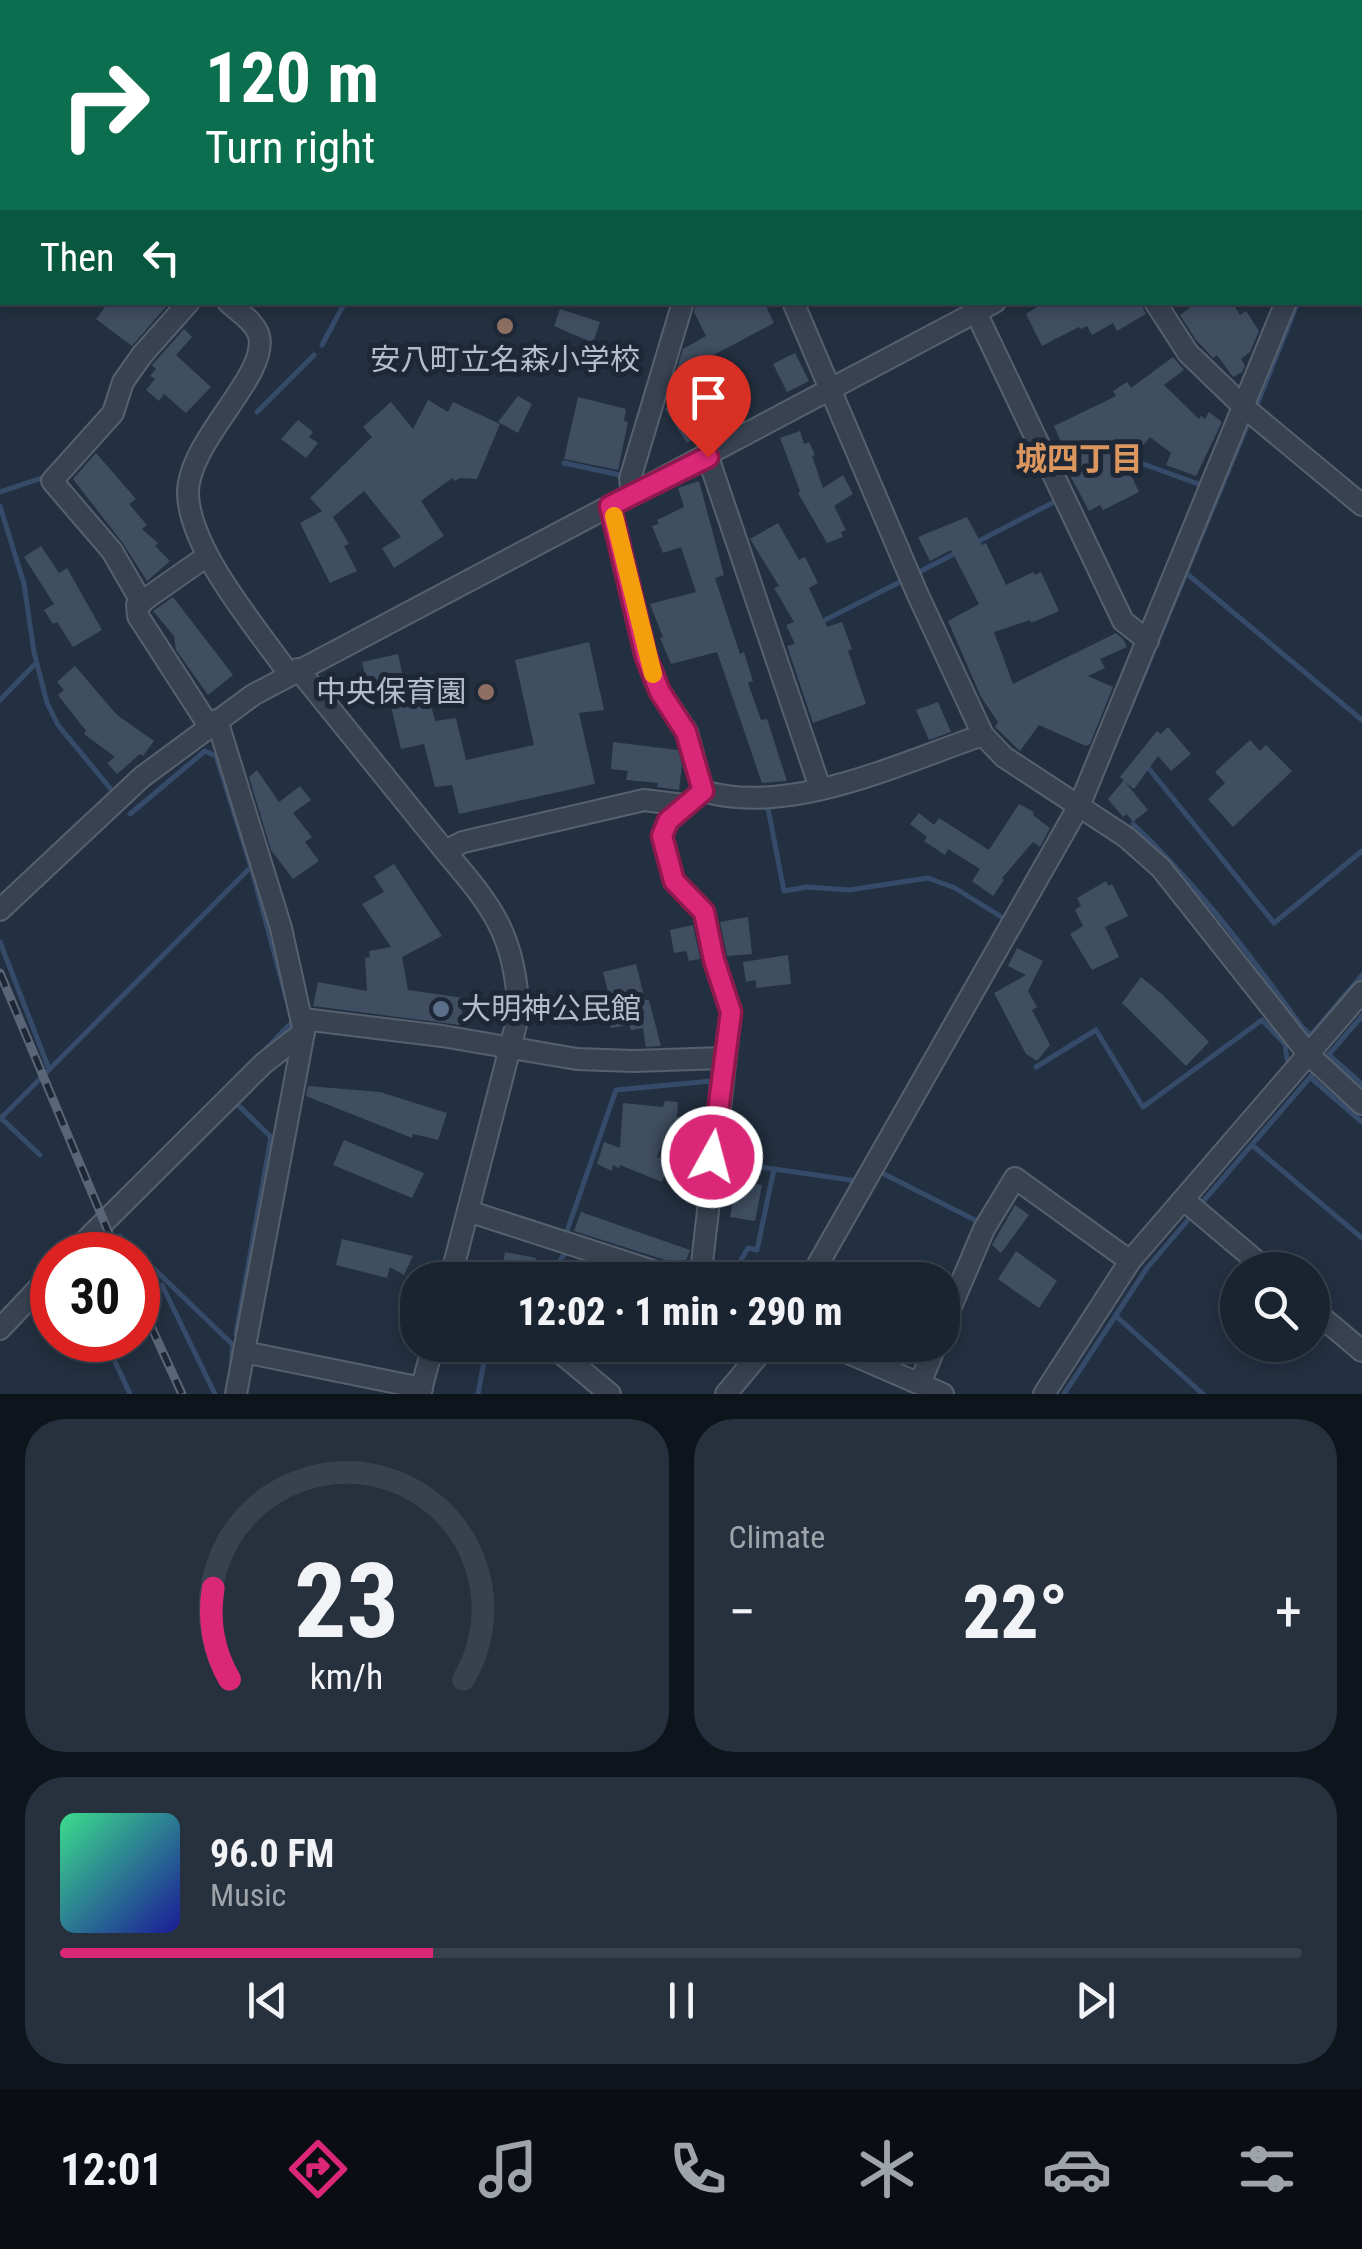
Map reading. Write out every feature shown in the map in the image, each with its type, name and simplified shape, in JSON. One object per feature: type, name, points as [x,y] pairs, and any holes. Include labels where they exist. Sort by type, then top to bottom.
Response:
[{"type":"street","points":[[142,602],[112,551],[52,481],[113,413],[123,382],[186,305]]},
{"type":"street","points":[[231,305],[253,325],[260,343],[252,371],[198,453],[191,473],[188,493],[196,533],[208,556],[294,672],[483,896],[502,928],[516,968],[519,1014],[455,1262]]},
{"type":"street","points":[[632,494],[630,478],[682,305]]},
{"type":"street","points":[[794,305],[916,593],[983,735],[1004,756],[1080,804],[1161,868],[1309,1055],[1362,1104]]},
{"type":"street","points":[[1157,305],[1188,353],[1245,408],[1362,505]]},
{"type":"street","points":[[819,1262],[1080,804],[1285,305]]},
{"type":"street","points":[[0,910],[142,778],[213,723],[294,672],[708,457],[973,308],[1123,621],[1148,641]]},
{"type":"street","points":[[708,457],[820,788]]},
{"type":"street","points":[[610,506],[646,657],[660,692],[686,732],[703,791]]},
{"type":"street","points":[[208,556],[137,606],[138,616],[213,723],[280,928],[304,1025],[236,1394]]},
{"type":"street","points":[[703,791],[726,798],[783,797],[983,735]]},
{"type":"street","points":[[702,1262],[731,1012],[704,912],[674,881],[662,836],[668,821],[703,791]]},
{"type":"street","points":[[445,851],[464,842],[644,800],[684,806]]},
{"type":"street","points":[[1044,1394],[1130,1261],[1362,992]]},
{"type":"street","points":[[304,1025],[577,1059],[724,1058]]},
{"type":"street","points":[[94,1232],[304,1025]]},
{"type":"street","points":[[960,1286],[984,1229],[1015,1178],[1130,1261]]},
{"type":"street","points":[[1184,1200],[1246,1252]]},
{"type":"street","points":[[468,1210],[626,1262]]},
{"type":"street","points":[[0,1329],[30,1297]]},
{"type":"street","points":[[1330,1324],[1362,1351]]},
{"type":"street","points":[[244,1352],[421,1391],[429,1362]]},
{"type":"street","points":[[572,1362],[610,1394]]},
{"type":"street","points":[[726,1394],[752,1362]]},
{"type":"street","points":[[870,1362],[942,1394]]},
{"type":"street","points":[[920,1383],[929,1362]]},
{"type":"building","points":[[107,305],[167,305],[132,346],[96,319]]},
{"type":"building","points":[[695,305],[765,305],[774,323],[680,373],[677,368],[683,349],[706,336],[694,312]]},
{"type":"building","points":[[1040,305],[1142,305],[1146,314],[1117,331],[1113,323],[1092,335],[1087,326],[1079,327],[1042,346],[1026,314]]},
{"type":"building","points":[[1194,305],[1234,305],[1240,315],[1246,311],[1259,331],[1250,352],[1241,359],[1245,366],[1242,372],[1233,377],[1217,355],[1213,358],[1196,340],[1180,315]]},
{"type":"building","points":[[560,309],[600,322],[593,343],[554,326]]},
{"type":"building","points":[[184,329],[192,337],[176,355],[211,387],[186,413],[164,394],[159,401],[146,390],[155,379],[150,376],[156,369],[152,365]]},
{"type":"building","points":[[795,353],[809,381],[787,392],[773,364]]},
{"type":"building","points":[[1173,357],[1184,370],[1164,385],[1199,419],[1205,419],[1209,412],[1222,422],[1196,476],[1166,465],[1171,453],[1150,437],[1137,453],[1124,460],[1139,492],[1103,510],[1100,505],[1089,511],[1062,460],[1068,458],[1054,426],[1116,396],[1113,391],[1127,382],[1131,388]]},
{"type":"building","points":[[518,396],[532,404],[518,433],[498,422]]},
{"type":"building","points":[[578,397],[626,409],[624,421],[628,422],[618,470],[564,459]]},
{"type":"building","points":[[680,397],[701,434],[687,443],[665,409]]},
{"type":"building","points":[[428,400],[448,412],[453,402],[500,424],[477,479],[452,478],[421,501],[444,536],[394,568],[382,548],[401,537],[364,491],[333,517],[349,544],[344,546],[357,571],[330,583],[300,523],[322,511],[310,498],[372,437],[363,427],[391,402],[413,429]]},
{"type":"building","points":[[298,420],[313,432],[309,437],[318,443],[306,458],[281,439]]},
{"type":"building","points":[[800,431],[804,444],[809,442],[815,455],[812,456],[823,488],[843,475],[853,494],[834,506],[846,530],[841,532],[843,537],[827,543],[798,493],[780,438]]},
{"type":"building","points":[[96,453],[136,499],[129,504],[147,525],[142,529],[170,561],[147,581],[73,479]]},
{"type":"building","points":[[699,481],[724,575],[715,578],[740,654],[744,652],[753,681],[748,683],[761,720],[767,719],[787,781],[762,783],[717,652],[671,664],[650,604],[696,592],[681,547],[663,553],[652,526],[684,507],[678,488]]},
{"type":"building","points":[[967,517],[982,545],[986,543],[1006,585],[1041,572],[1059,611],[994,632],[1013,684],[1116,633],[1123,639],[1127,647],[1100,659],[1105,668],[1088,676],[1113,687],[1090,744],[1086,746],[1039,725],[1020,751],[995,727],[998,722],[981,697],[948,621],[979,604],[951,550],[930,561],[918,537]]},
{"type":"building","points":[[778,523],[799,560],[805,557],[818,583],[809,588],[827,627],[842,622],[866,704],[813,723],[787,646],[795,644],[786,625],[794,622],[774,588],[779,586],[750,539]]},
{"type":"building","points":[[41,546],[59,573],[67,568],[102,630],[73,647],[44,610],[54,604],[24,557]]},
{"type":"building","points":[[173,597],[233,675],[208,695],[176,650],[174,636],[153,611]]},
{"type":"building","points":[[589,642],[604,710],[579,713],[595,784],[459,814],[452,785],[435,787],[424,744],[401,749],[391,706],[373,708],[362,662],[398,654],[405,685],[425,681],[435,721],[456,718],[466,760],[534,745],[515,660]]},
{"type":"building","points":[[75,666],[117,715],[154,741],[143,756],[140,754],[117,774],[107,763],[115,757],[84,734],[86,731],[58,695],[64,690],[57,682]]},
{"type":"building","points":[[938,702],[951,732],[929,740],[916,710]]},
{"type":"building","points":[[1168,727],[1191,754],[1171,771],[1158,756],[1134,789],[1125,782],[1148,810],[1133,822],[1127,814],[1123,817],[1108,799],[1124,780],[1120,777],[1157,731],[1161,734]]},
{"type":"building","points":[[1250,740],[1260,751],[1266,745],[1292,771],[1233,827],[1208,799],[1225,783],[1215,772]]},
{"type":"building","points":[[613,742],[678,750],[682,765],[679,790],[626,780],[628,771],[611,769]]},
{"type":"building","points":[[257,770],[279,802],[300,786],[311,800],[293,813],[312,837],[305,842],[319,861],[293,879],[271,850],[249,777]]},
{"type":"building","points":[[1019,804],[1050,828],[1040,847],[1033,842],[1002,878],[993,896],[972,881],[980,869],[948,849],[945,855],[924,841],[927,837],[910,824],[919,813],[934,825],[939,818],[989,850]]},
{"type":"building","points":[[394,864],[442,936],[402,957],[408,990],[464,998],[460,1025],[313,1006],[318,982],[367,991],[365,958],[370,957],[369,951],[391,947],[362,904],[384,892],[374,876]]},
{"type":"building","points":[[1106,881],[1109,886],[1112,884],[1128,916],[1105,927],[1119,957],[1092,970],[1070,934],[1083,926],[1075,910],[1081,906],[1077,898]]},
{"type":"building","points":[[748,917],[752,954],[727,956],[720,922]]},
{"type":"building","points":[[693,925],[700,959],[689,961],[686,951],[674,953],[670,930]]},
{"type":"building","points":[[1017,948],[1043,961],[1028,991],[1037,1007],[1032,1010],[1050,1045],[1037,1061],[1026,1054],[994,993],[1026,975],[1008,966]]},
{"type":"building","points":[[788,955],[791,984],[756,988],[756,980],[746,982],[743,962]]},
{"type":"building","points":[[636,964],[661,1046],[646,1047],[643,1028],[611,1028],[607,1013],[613,1012],[603,972]]},
{"type":"building","points":[[1141,977],[1209,1042],[1186,1066],[1122,1003]]},
{"type":"building","points":[[308,1086],[380,1092],[447,1113],[438,1140],[413,1134],[412,1138],[306,1096]]},
{"type":"building","points":[[665,1101],[678,1102],[677,1117],[702,1118],[702,1136],[666,1133],[657,1157],[669,1162],[662,1182],[620,1165],[613,1165],[612,1171],[597,1164],[604,1142],[620,1148],[623,1103],[663,1107]]},
{"type":"building","points":[[344,1140],[424,1173],[412,1198],[333,1165]]},
{"type":"building","points":[[737,1180],[762,1185],[755,1221],[730,1217]]},
{"type":"building","points":[[1015,1205],[1029,1215],[1001,1253],[992,1245]]},
{"type":"building","points":[[581,1212],[690,1250],[686,1262],[671,1262],[574,1231]]},
{"type":"building","points":[[342,1239],[413,1256],[410,1262],[400,1262],[400,1273],[390,1267],[387,1278],[336,1265]]},
{"type":"building","points":[[1016,1251],[1057,1281],[1039,1308],[998,1279]]},
{"type":"building","points":[[505,1252],[536,1258],[535,1262],[503,1262]]},
{"type":"waterway","points":[[322,345],[343,305]]},
{"type":"waterway","points":[[1257,405],[1297,305]]},
{"type":"waterway","points":[[257,412],[314,355]]},
{"type":"waterway","points":[[1128,713],[1247,426]]},
{"type":"waterway","points":[[1121,468],[1135,461],[1204,486]]},
{"type":"waterway","points":[[564,463],[620,475]]},
{"type":"waterway","points":[[0,492],[45,477]]},
{"type":"waterway","points":[[977,542],[1052,503]]},
{"type":"waterway","points":[[0,506],[24,584],[34,652],[47,703],[58,725],[110,788]]},
{"type":"waterway","points":[[921,571],[958,552]]},
{"type":"waterway","points":[[1186,573],[1362,720]]},
{"type":"waterway","points":[[819,623],[898,583]]},
{"type":"waterway","points":[[0,700],[36,663]]},
{"type":"waterway","points":[[130,814],[205,751],[216,756],[289,1008]]},
{"type":"waterway","points":[[1146,765],[1274,923],[1362,851]]},
{"type":"waterway","points":[[768,808],[784,891],[807,887],[849,890],[928,878],[955,888],[1003,918]]},
{"type":"waterway","points":[[1133,824],[1201,896],[1311,1035],[1362,975]]},
{"type":"waterway","points":[[0,1119],[251,867]]},
{"type":"waterway","points":[[0,942],[49,1069]]},
{"type":"waterway","points":[[1325,1059],[1362,1016]]},
{"type":"waterway","points":[[264,1051],[292,1019]]},
{"type":"waterway","points":[[1036,1067],[1096,1030],[1143,1107],[1262,1020],[1285,1044],[1287,1059]]},
{"type":"waterway","points":[[1329,1055],[1362,1084]]},
{"type":"waterway","points":[[1200,1205],[1312,1075]]},
{"type":"waterway","points":[[1311,1078],[1362,1122]]},
{"type":"waterway","points":[[566,1234],[616,1090],[711,1081],[709,1120]]},
{"type":"waterway","points":[[236,1334],[271,1137],[238,1105]]},
{"type":"waterway","points":[[0,1117],[40,1155]]},
{"type":"waterway","points":[[1252,1145],[1362,1238]]},
{"type":"waterway","points":[[722,1162],[774,1169]]},
{"type":"waterway","points":[[740,1262],[748,1248],[757,1250],[774,1169],[857,1181]]},
{"type":"waterway","points":[[880,1172],[979,1222]]},
{"type":"waterway","points":[[1064,1394],[1147,1268],[1193,1214]]},
{"type":"waterway","points":[[559,1262],[567,1251]]},
{"type":"waterway","points":[[160,1275],[233,1345],[231,1369]]},
{"type":"waterway","points":[[162,1285],[215,1394]]},
{"type":"waterway","points":[[1116,1316],[1203,1394]]},
{"type":"waterway","points":[[115,1362],[130,1394]]},
{"type":"waterway","points":[[478,1394],[484,1362]]},
{"type":"railway","points":[[0,973],[108,1232]]},
{"type":"railway","points":[[160,1346],[182,1394]]},
{"type":"slow traffic","points":[[614,516],[653,674]]},
{"type":"place","name":"安八町立名森小学校","points":[[505,326]]},
{"type":"place","name":"中央保育園","points":[[486,692]]},
{"type":"place","name":"大明神公民館","points":[[441,1009]]},
{"type":"district","name":"城四丁目","points":[[1079,459]]},
{"type":"route","points":[[708,457],[610,506],[646,657],[660,692],[686,732],[700,769],[703,791],[668,821],[662,836],[674,881],[704,912],[731,1012],[712,1157]]}]
